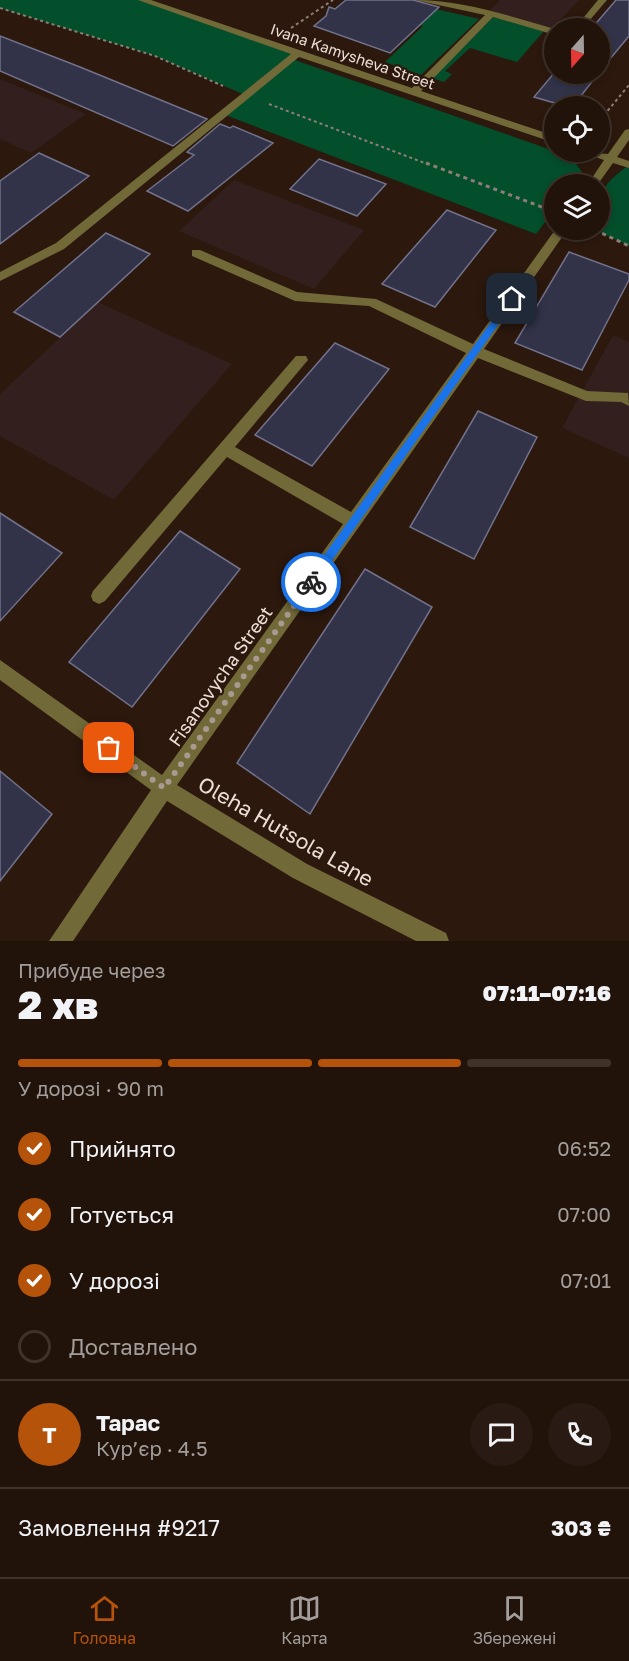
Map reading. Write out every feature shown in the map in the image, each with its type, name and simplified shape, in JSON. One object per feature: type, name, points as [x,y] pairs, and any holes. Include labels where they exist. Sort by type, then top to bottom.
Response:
[{"type":"street","name":"Ivana Kamysheva Street","points":[[142,0],[544,136]]},
{"type":"street","points":[[419,0],[491,14],[544,29]]},
{"type":"street","points":[[588,18],[603,0]]},
{"type":"street","points":[[414,92],[491,14]]},
{"type":"street","points":[[0,277],[60,246],[298,53]]},
{"type":"street","points":[[601,174],[629,132]]},
{"type":"street","points":[[612,159],[629,165]]},
{"type":"street","name":"Fisanovycha Street","points":[[60,941],[164,788],[554,240]]},
{"type":"street","points":[[196,253],[295,296],[371,302],[475,351],[586,396],[623,397],[629,400]]},
{"type":"street","points":[[99,596],[301,360]]},
{"type":"street","points":[[225,449],[354,522]]},
{"type":"street","name":"Oleha Hutsola Lane","points":[[0,669],[164,788],[300,871],[438,941]]},
{"type":"path","points":[[287,31],[333,0]]},
{"type":"path","points":[[0,8],[155,56],[246,95],[544,208]]},
{"type":"path","points":[[610,108],[629,85]]},
{"type":"path","points":[[610,237],[629,246]]},
{"type":"shaded area","points":[[500,0],[579,0],[562,18],[544,18],[544,26],[489,11]]},
{"type":"shaded area","points":[[0,79],[86,114],[31,153],[0,139]]},
{"type":"shaded area","points":[[234,180],[364,230],[314,289],[179,231]]},
{"type":"shaded area","points":[[98,302],[232,364],[114,500],[0,436],[0,394]]},
{"type":"shaded area","points":[[613,335],[629,342],[629,458],[562,428]]},
{"type":"green space","points":[[0,0],[142,0],[298,53],[292,59],[544,148],[544,162],[575,162],[582,172],[580,174],[544,174],[544,223],[536,234],[223,114],[245,95],[155,56],[0,8]]},
{"type":"green space","points":[[397,0],[479,19],[421,75],[385,62],[423,26],[381,12]]},
{"type":"green space","points":[[493,17],[544,31],[517,62],[470,48],[445,71],[452,74],[444,82],[432,78]]},
{"type":"green space","points":[[629,165],[629,246],[610,237],[610,180]]},
{"type":"building","points":[[346,0],[413,0],[439,7],[390,53],[314,26],[326,16],[329,7],[335,9]]},
{"type":"building","points":[[616,0],[629,0],[629,36],[610,59],[610,18],[601,18]]},
{"type":"building","points":[[0,36],[207,119],[173,146],[0,71]]},
{"type":"building","points":[[545,84],[590,84],[581,96],[544,96],[544,100],[534,97]]},
{"type":"building","points":[[220,124],[230,128],[233,126],[273,143],[188,211],[147,191],[194,155],[187,152]]},
{"type":"building","points":[[39,153],[89,176],[0,244],[0,181]]},
{"type":"building","points":[[319,159],[386,184],[357,216],[290,189]]},
{"type":"building","points":[[447,210],[496,230],[435,307],[382,284]]},
{"type":"building","points":[[106,233],[150,254],[60,337],[14,312]]},
{"type":"building","points":[[569,252],[629,274],[629,280],[582,370],[515,343]]},
{"type":"building","points":[[335,343],[389,369],[312,466],[255,435]]},
{"type":"building","points":[[478,411],[537,437],[474,559],[410,527]]},
{"type":"building","points":[[0,513],[62,553],[0,621]]},
{"type":"building","points":[[180,531],[240,569],[132,707],[69,662]]},
{"type":"building","points":[[365,569],[432,607],[310,814],[237,763]]},
{"type":"building","points":[[0,771],[52,814],[0,881]]},
{"type":"way so far","points":[[109,748],[164,788],[311,582]]},
{"type":"route","points":[[311,582],[512,299]]}]
